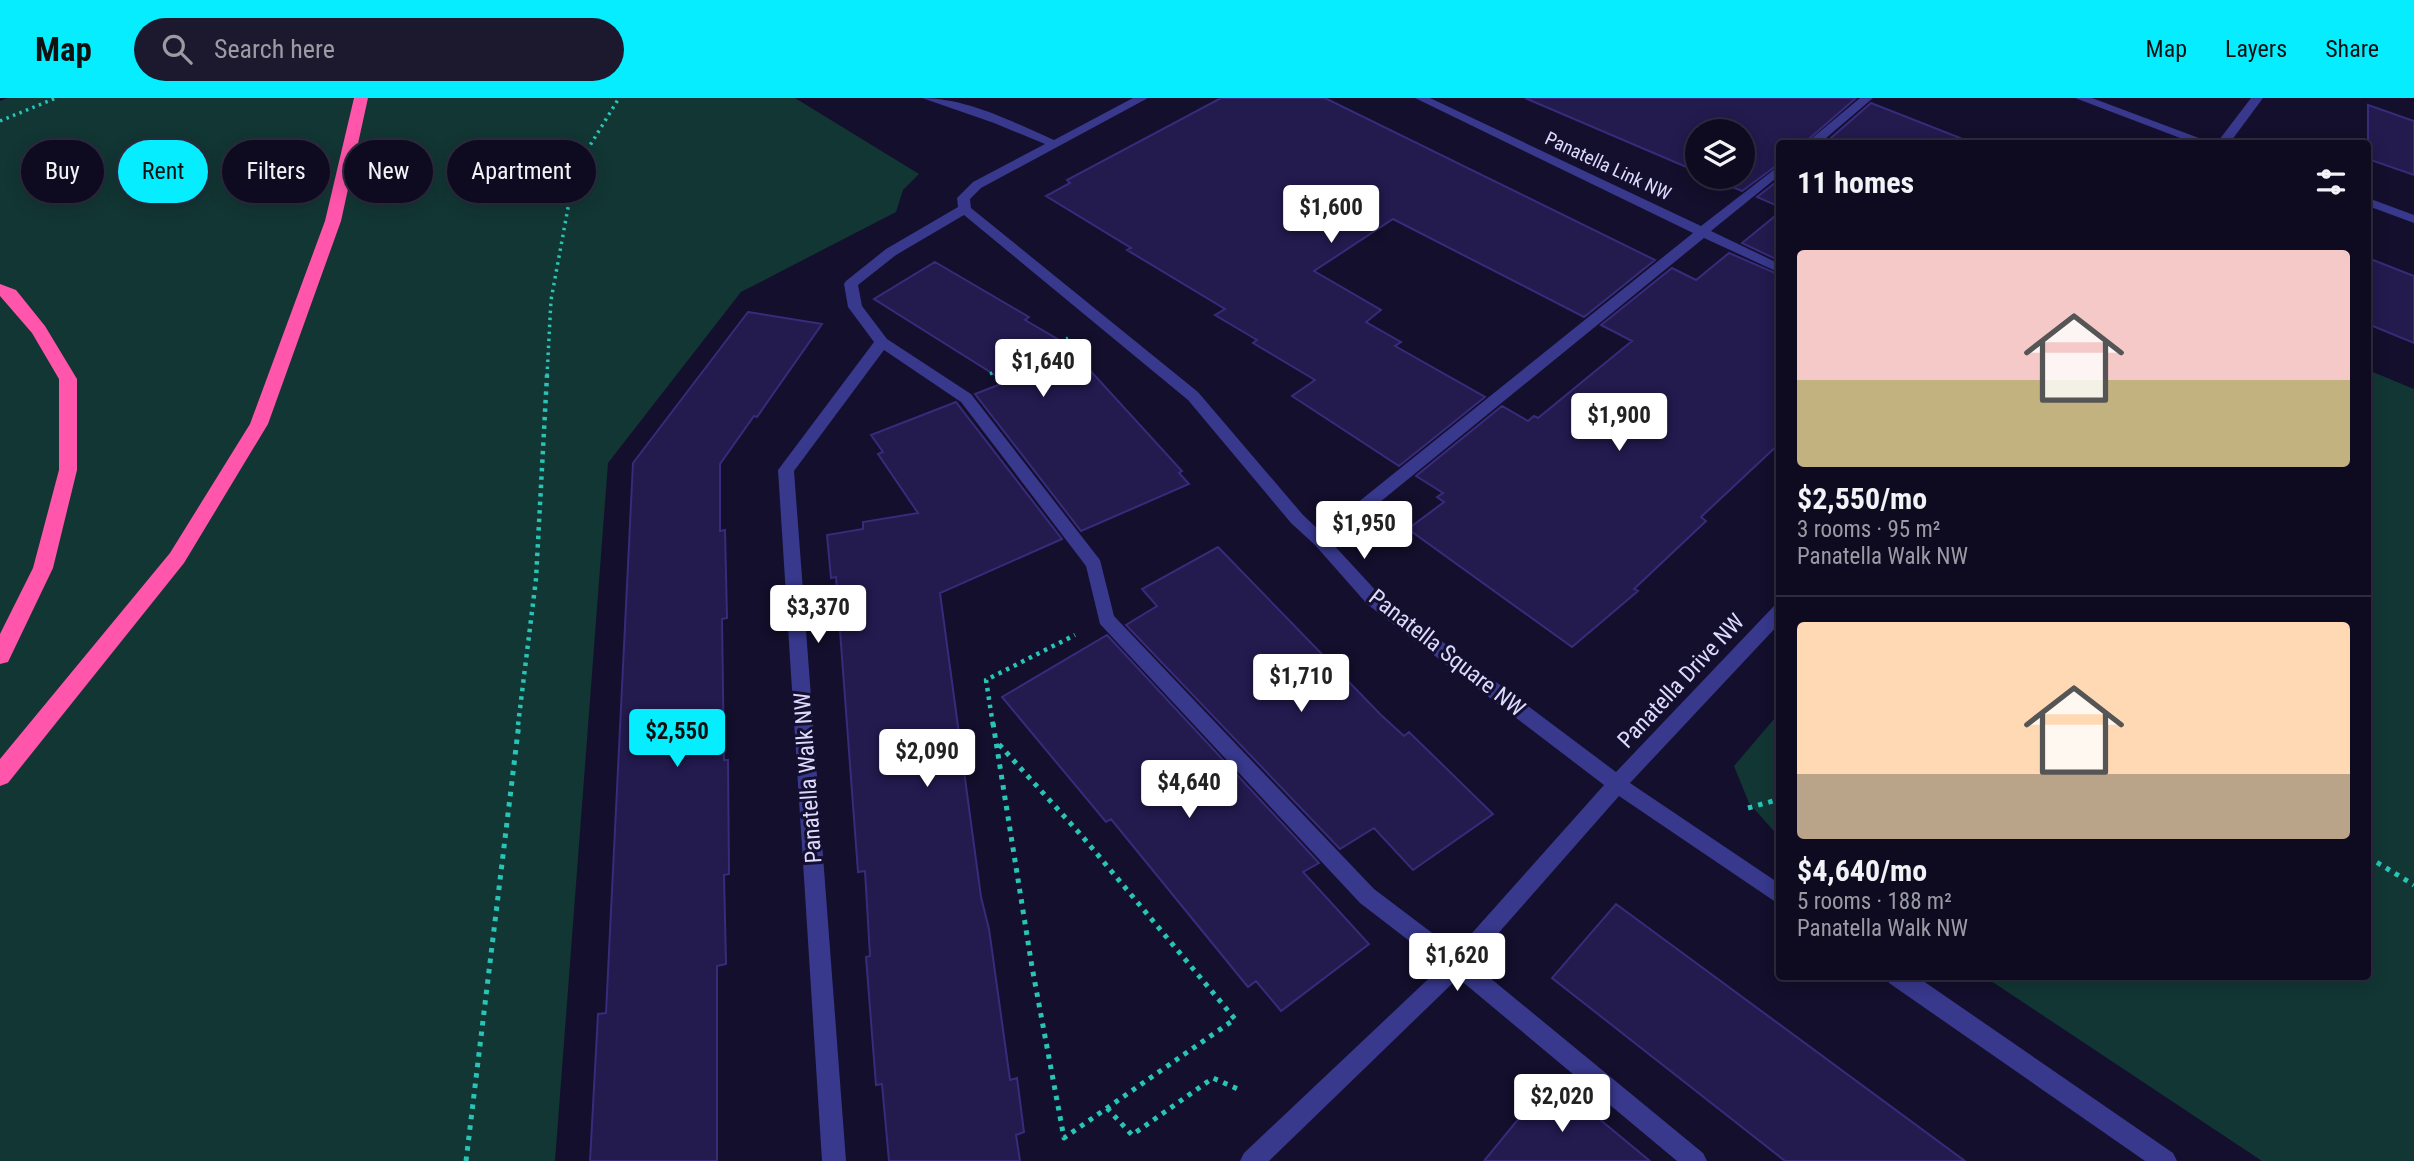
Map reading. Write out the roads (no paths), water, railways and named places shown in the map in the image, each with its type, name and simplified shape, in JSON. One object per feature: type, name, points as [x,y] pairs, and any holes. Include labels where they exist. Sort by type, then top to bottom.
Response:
[{"type":"highway","points":[[0,776],[177,558],[259,424],[333,221],[361,98]]},
{"type":"highway","points":[[0,289],[10,294],[39,330],[68,379],[68,470],[43,568],[0,656]]},
{"type":"street","points":[[928,98],[998,120],[1054,145]]},
{"type":"street","points":[[1142,98],[977,185],[963,198],[965,209],[898,246],[873,263],[851,284],[855,307],[883,342],[966,398],[1094,564],[1106,619],[1367,896],[1502,999],[1695,1161]]},
{"type":"street","name":"Panatella Link NW","points":[[1421,98],[1776,267]]},
{"type":"street","points":[[1816,140],[1867,98]]},
{"type":"street","points":[[2081,98],[2198,140]]},
{"type":"street","points":[[2225,140],[2258,98]]},
{"type":"street","points":[[1321,541],[1776,172]]},
{"type":"street","points":[[2371,203],[2414,219]]},
{"type":"street","name":"Panatella Square NW","points":[[965,209],[1193,396],[1297,519],[1321,541],[1373,599],[1618,784],[1776,893]]},
{"type":"street","name":"Panatella Walk NW","points":[[834,1161],[786,470],[883,342]]},
{"type":"street","name":"Panatella Drive NW","points":[[1618,784],[1776,615]]},
{"type":"street","points":[[1252,1161],[1456,965],[1618,784]]},
{"type":"street","points":[[1903,980],[2165,1161]]}]
